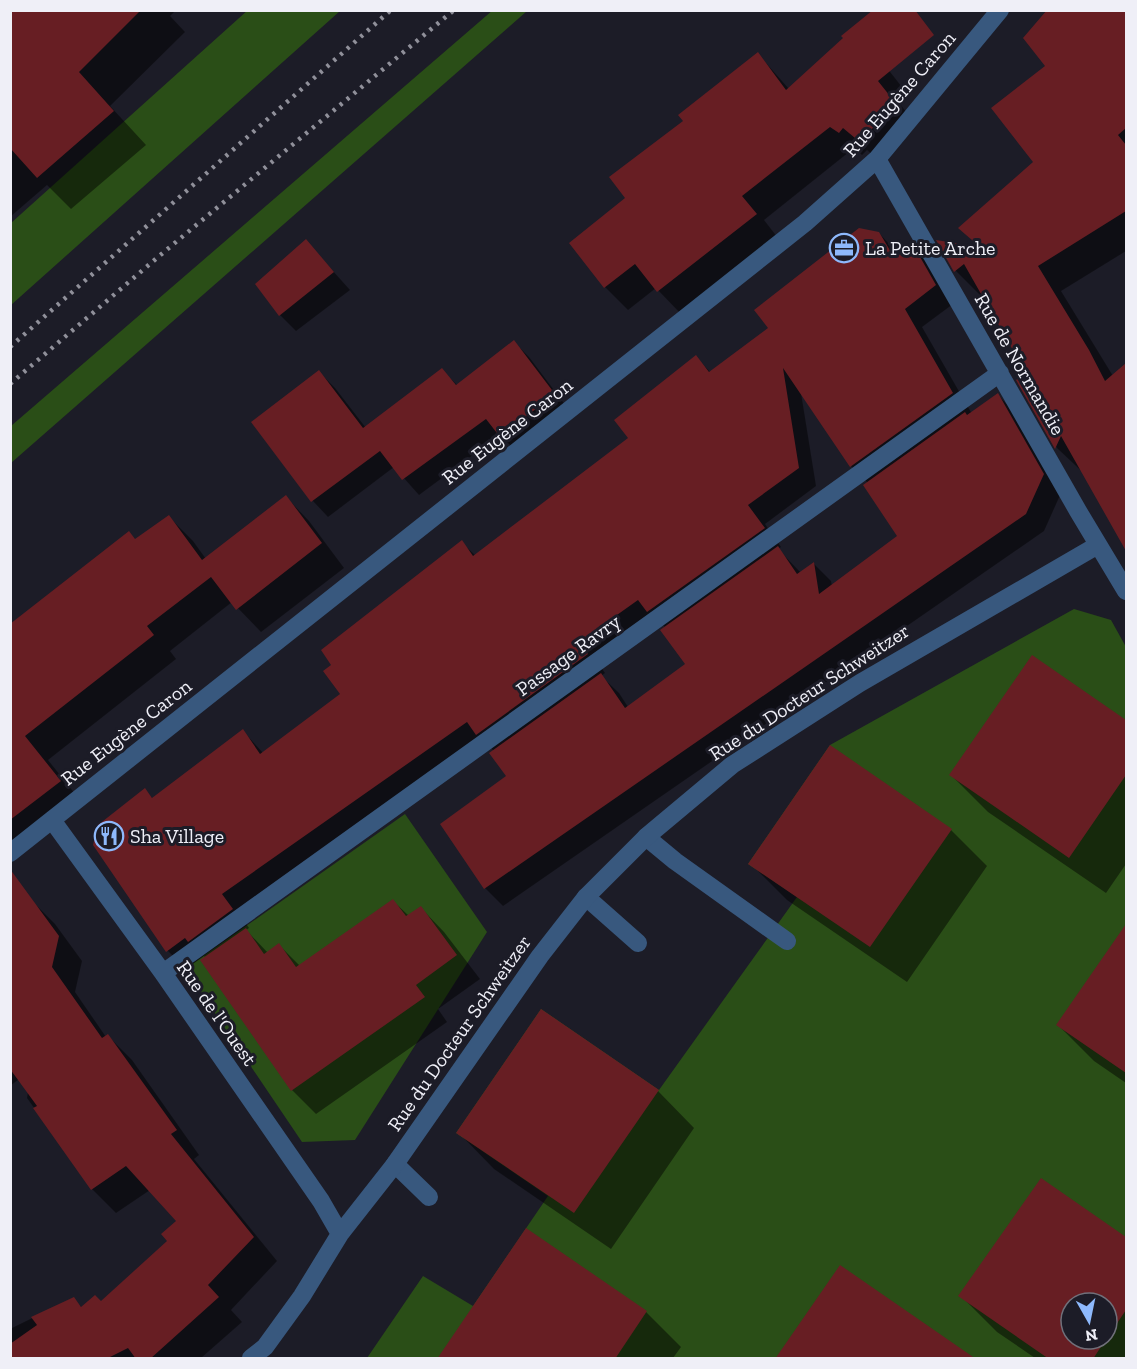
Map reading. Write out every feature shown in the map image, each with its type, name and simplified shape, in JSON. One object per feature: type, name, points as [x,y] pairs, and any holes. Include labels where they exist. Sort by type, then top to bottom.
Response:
[{"type":"street","name":"Rue Eugène Caron","points":[[10,853],[805,223],[877,159],[1000,10]]},
{"type":"street","name":"Rue de Normandie","points":[[877,159],[1126,591]]},
{"type":"street","name":"Passage Ravry","points":[[163,973],[1000,374]]},
{"type":"street","name":"Rue du Docteur Schweitzer","points":[[251,1359],[265,1347],[302,1296],[340,1234],[395,1164],[540,956],[586,897],[646,837],[732,765],[860,683],[1098,545]]},
{"type":"street","name":"Rue de l'Ouest","points":[[52,820],[163,973],[321,1201],[340,1234]]},
{"type":"street","points":[[646,837],[675,861],[787,941]]},
{"type":"street","points":[[586,897],[638,944]]},
{"type":"street","points":[[395,1164],[429,1197]]},
{"type":"green space","points":[[248,10],[340,11],[11,305],[11,223]]},
{"type":"green space","points":[[493,10],[527,11],[11,463],[11,426]]},
{"type":"green space","points":[[1074,609],[1111,620],[1126,647],[1126,1358],[367,1358],[423,1276],[473,1306],[548,1196],[456,1133],[541,1009],[659,1090],[797,897],[748,864],[830,745]]},
{"type":"green space","points":[[405,814],[487,932],[355,1140],[302,1142],[185,969]]},
{"type":"building","points":[[10,10],[141,10],[79,72],[114,111],[37,178],[10,148]]},
{"type":"building","points":[[873,10],[915,10],[934,35],[878,81],[894,101],[861,143],[843,128],[839,133],[830,127],[742,196],[757,214],[657,292],[635,264],[604,288],[569,243],[625,198],[609,177],[683,121],[678,115],[758,52],[786,90],[843,38],[841,36]]},
{"type":"building","points":[[1047,10],[1126,10],[1126,128],[1118,135],[1126,145],[1126,211],[1038,266],[1105,381],[1126,363],[1126,551],[1061,436],[1055,449],[1016,380],[1026,373],[964,264],[954,272],[936,240],[980,247],[958,228],[1033,162],[991,108],[1045,66],[1023,38]]},
{"type":"building","points":[[859,228],[879,232],[894,257],[915,248],[936,285],[905,309],[953,393],[850,467],[783,368],[799,468],[748,505],[765,528],[647,612],[638,600],[579,642],[588,654],[476,735],[467,722],[222,894],[233,909],[188,942],[185,938],[166,952],[93,845],[98,825],[145,788],[152,798],[243,729],[260,754],[340,694],[323,671],[331,665],[321,650],[462,540],[473,556],[628,438],[614,420],[696,355],[709,372],[768,328],[754,310]]},
{"type":"building","points":[[306,239],[334,272],[279,316],[255,284]]},
{"type":"building","points":[[514,340],[555,394],[500,437],[486,419],[402,480],[380,451],[311,502],[251,422],[319,370],[363,428],[442,368],[456,385]]},
{"type":"building","points":[[998,393],[1044,474],[1026,514],[484,889],[440,824],[506,776],[489,753],[601,673],[625,708],[685,664],[660,630],[778,546],[797,574],[814,562],[819,594],[897,536],[863,485],[965,412],[967,415]]},
{"type":"building","points":[[286,495],[322,543],[236,610],[211,577],[147,626],[154,635],[25,736],[61,781],[10,820],[10,624],[129,531],[135,539],[169,515],[202,560]]},
{"type":"building","points":[[1032,655],[1126,720],[1126,775],[1069,858],[949,775]]},
{"type":"building","points":[[830,745],[952,829],[870,947],[748,864]]},
{"type":"building","points":[[10,869],[59,936],[52,967],[102,1038],[108,1034],[177,1130],[171,1134],[254,1237],[208,1285],[219,1297],[150,1359],[136,1359],[128,1348],[106,1359],[10,1359],[10,1344],[37,1325],[31,1317],[74,1297],[81,1307],[95,1295],[101,1301],[167,1241],[161,1234],[176,1221],[126,1166],[91,1190],[33,1108],[37,1106],[10,1069]]},
{"type":"building","points":[[393,899],[406,916],[421,906],[457,955],[416,985],[425,997],[291,1091],[200,960],[246,928],[264,954],[279,943],[296,967]]},
{"type":"building","points":[[1126,924],[1126,1073],[1056,1025]]},
{"type":"building","points":[[541,1009],[659,1090],[574,1213],[456,1133]]},
{"type":"building","points":[[1041,1178],[1126,1237],[1126,1310],[1119,1320],[1119,1291],[1059,1291],[1059,1351],[1098,1351],[1093,1359],[1049,1359],[958,1296]]},
{"type":"building","points":[[526,1228],[647,1311],[615,1359],[437,1359]]},
{"type":"building","points":[[840,1265],[976,1359],[775,1359]]},
{"type":"railway","points":[[10,347],[391,10]]},
{"type":"railway","points":[[10,384],[454,10]]},
{"type":"place","name":"La Petite Arche","points":[[844,248]]},
{"type":"place","name":"Sha Village","points":[[109,836]]}]
